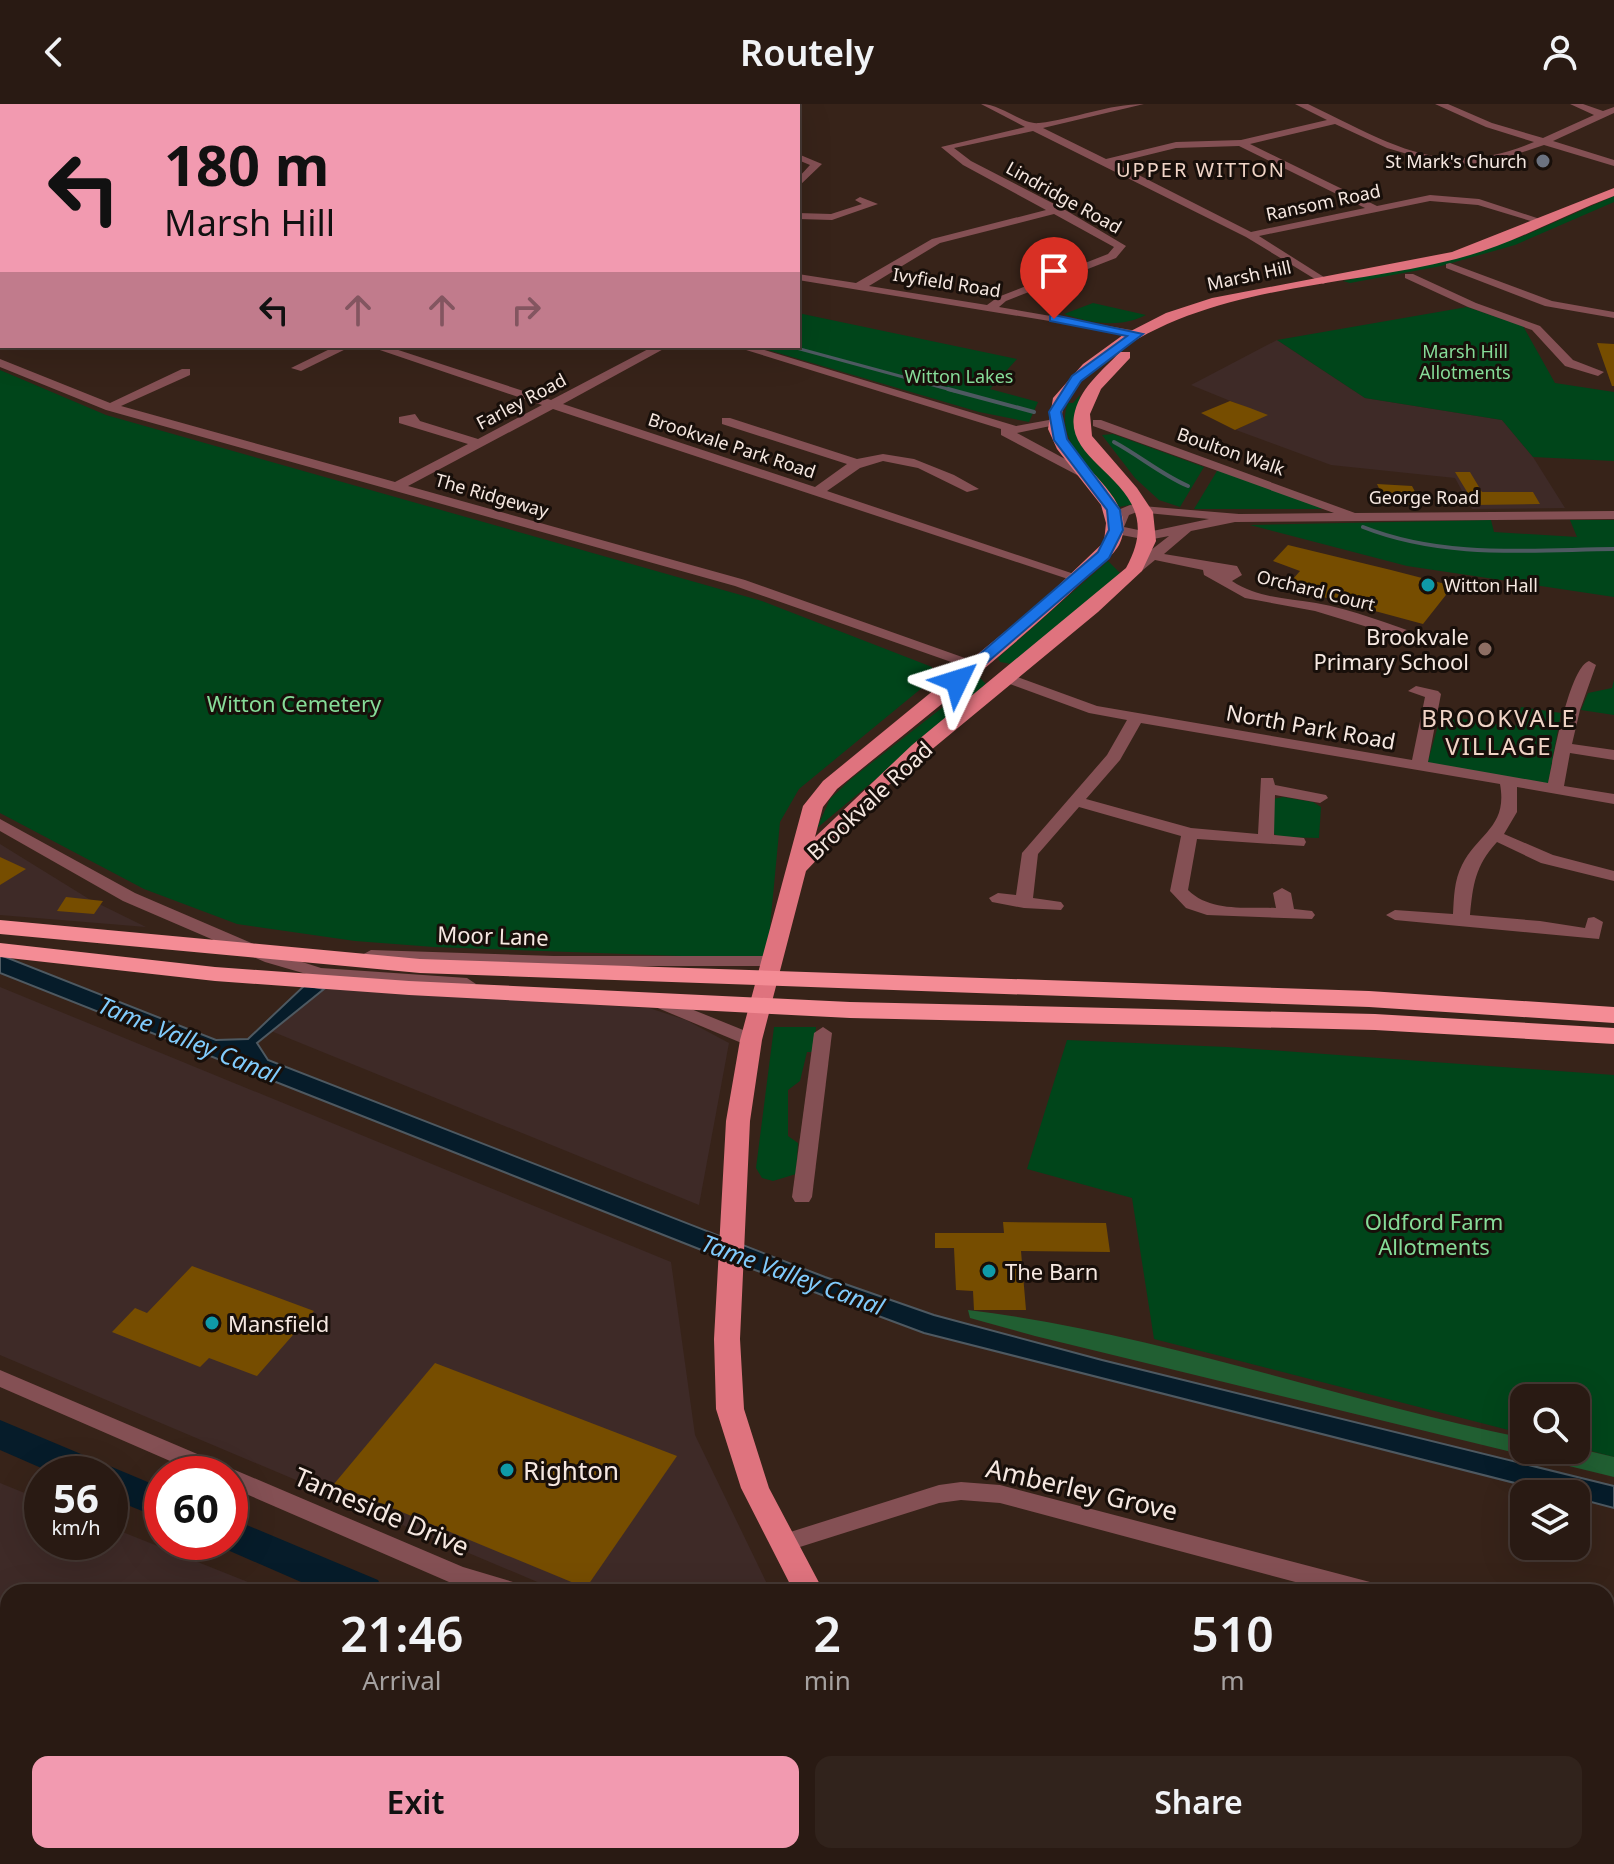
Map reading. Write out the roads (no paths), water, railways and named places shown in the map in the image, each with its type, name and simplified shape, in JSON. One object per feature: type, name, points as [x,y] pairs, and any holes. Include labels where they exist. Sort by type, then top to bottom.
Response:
[{"type":"highway","points":[[0,927],[420,966],[1369,999],[1614,1015]]},
{"type":"highway","points":[[0,950],[215,974],[394,987],[850,1010],[1359,1021],[1614,1036]]},
{"type":"main road","name":"Marsh Hill","points":[[1056,421],[1060,400],[1076,378],[1137,334],[1205,305],[1434,261],[1544,222],[1614,192]]},
{"type":"main road","name":"Marsh Hill","points":[[1148,536],[1142,508],[1089,442],[1082,411],[1088,392],[1130,350],[1175,326],[1215,311],[1450,266],[1537,240],[1614,206]]},
{"type":"main road","points":[[1323,281],[1337,288]]},
{"type":"main road","points":[[1056,421],[1061,440],[1114,510],[1116,530]]},
{"type":"main road","name":"Brookvale Road","points":[[784,1543],[755,1488],[730,1409],[727,1339],[738,1121],[751,1040],[813,806],[830,785],[1079,578],[1104,555],[1116,530]]},
{"type":"main road","name":"Brookvale Road","points":[[797,870],[825,836],[1004,677],[1133,571],[1148,536]]},
{"type":"main road","points":[[974,666],[1004,677]]},
{"type":"main road","points":[[784,1543],[805,1584]]},
{"type":"street","points":[[986,104],[1109,161],[1250,235],[1323,281]]},
{"type":"street","points":[[1034,126],[1139,104]]},
{"type":"street","points":[[1300,104],[1396,148],[1459,162],[1490,161],[1614,110]]},
{"type":"street","points":[[1440,104],[1538,141],[1614,163]]},
{"type":"street","points":[[1575,104],[1603,115]]},
{"type":"street","points":[[1109,161],[1176,145],[1241,143],[1337,121]]},
{"type":"street","name":"Lindridge Road","points":[[992,307],[1002,299],[1118,251],[1121,246],[967,163],[946,147],[1034,126]]},
{"type":"street","points":[[1241,143],[1373,208]]},
{"type":"street","points":[[800,158],[817,164],[800,182]]},
{"type":"street","name":"Ransom Road","points":[[1250,235],[1416,199],[1446,198],[1479,202],[1544,222]]},
{"type":"street","points":[[800,216],[832,217],[873,204],[860,200]]},
{"type":"street","points":[[860,286],[936,241],[1058,210]]},
{"type":"street","points":[[1450,266],[1549,304],[1614,315]]},
{"type":"street","points":[[1409,276],[1472,305],[1536,328],[1569,363],[1598,372]]},
{"type":"street","name":"Ivyfield Road","points":[[800,277],[992,307],[1137,334]]},
{"type":"street","points":[[297,368],[342,348]]},
{"type":"street","name":"Brookvale Park Road","points":[[380,348],[1079,578]]},
{"type":"street","name":"Farley Road","points":[[396,487],[659,348]]},
{"type":"street","points":[[746,348],[1016,430],[1056,421]]},
{"type":"street","name":"The Ridgeway","points":[[0,363],[110,407],[740,583],[974,666]]},
{"type":"street","points":[[110,407],[186,372]]},
{"type":"street","points":[[753,415],[732,422],[859,464]]},
{"type":"street","points":[[981,419],[1084,473]]},
{"type":"street","points":[[414,421],[479,443]]},
{"type":"street","name":"Boulton Walk","points":[[1097,423],[1342,509],[1350,516]]},
{"type":"street","points":[[816,492],[872,459],[895,459],[943,474],[967,487],[942,491]]},
{"type":"street","points":[[1112,472],[1139,494],[1169,511],[1181,529],[1155,556],[1133,571]]},
{"type":"street","points":[[1116,530],[1123,513],[1142,508]]},
{"type":"street","name":"George Road","points":[[1142,508],[1234,518],[1614,515]]},
{"type":"street","name":"George Road","points":[[1116,530],[1148,536],[1234,518]]},
{"type":"street","name":"Orchard Court","points":[[1155,556],[1217,574],[1232,589],[1299,607],[1316,607],[1420,639]]},
{"type":"street","points":[[1392,646],[1404,634]]},
{"type":"street","points":[[1555,788],[1572,710],[1589,665]]},
{"type":"street","name":"North Park Road","points":[[1004,677],[1094,710],[1614,799]]},
{"type":"street","points":[[1416,691],[1433,694],[1419,767]]},
{"type":"street","points":[[1024,903],[1030,853],[1128,737],[1136,718]]},
{"type":"street","points":[[1565,748],[1614,755]]},
{"type":"street","points":[[1461,919],[1466,874],[1480,852],[1496,836],[1510,812],[1513,798],[1508,782]]},
{"type":"street","points":[[1266,838],[1268,785],[1320,798]]},
{"type":"street","points":[[1077,801],[1190,833],[1298,842]]},
{"type":"street","name":"Moor Lane","points":[[0,824],[129,897],[271,958],[320,973],[633,994],[689,1012],[751,1040]]},
{"type":"street","points":[[1190,833],[1179,885],[1184,898],[1207,910],[1306,915]]},
{"type":"street","points":[[1496,836],[1547,859],[1614,876]]},
{"type":"street","points":[[1282,893],[1286,914]]},
{"type":"street","points":[[998,898],[1055,906]]},
{"type":"street","points":[[1395,915],[1461,919],[1593,935],[1594,922]]},
{"type":"street","name":"Moor Lane","points":[[214,932],[281,946],[381,956],[554,961],[772,961]]},
{"type":"street","points":[[802,1197],[823,1033]]},
{"type":"street","points":[[0,1378],[180,1456]]},
{"type":"street","name":"Tameside Drive","points":[[248,1485],[457,1575],[488,1584]]},
{"type":"street","name":"Amberley Grove","points":[[784,1543],[939,1494],[987,1493],[1051,1506],[1340,1584]]},
{"type":"water","name":"Tame Valley Canal","points":[[0,955],[216,1040],[248,1039],[305,985],[324,989],[257,1043],[268,1060],[825,1277],[934,1315],[1102,1360],[1510,1460],[1510,1464],[1525,1464],[1590,1480],[1510,1482],[924,1333],[704,1251],[0,973]]},
{"type":"water","points":[[1590,1480],[1614,1486],[1614,1508],[1590,1502]]},
{"type":"waterway","points":[[796,348],[955,391]]},
{"type":"waterway","points":[[948,389],[1034,412]]},
{"type":"waterway","points":[[1114,442],[1188,486]]},
{"type":"waterway","points":[[1363,527],[1424,544],[1456,548],[1519,551],[1614,549]]},
{"type":"waterway","points":[[0,1434],[51,1456]]},
{"type":"waterway","points":[[128,1490],[144,1496]]},
{"type":"waterway","points":[[248,1542],[346,1584]]},
{"type":"place","name":"St Mark's Church","points":[[1543,161]]},
{"type":"place","name":"Witton Hall","points":[[1428,585]]},
{"type":"place","name":"Brookvale Primary School","points":[[1485,649]]},
{"type":"place","name":"The Barn","points":[[989,1271]]},
{"type":"place","name":"Mansfield","points":[[212,1323]]},
{"type":"place","name":"Righton","points":[[507,1470]]},
{"type":"district","name":"UPPER WITTON","points":[[1201,169]]},
{"type":"district","name":"BROOKVALE VILLAGE","points":[[1499,731]]},
{"type":"park label","name":"Marsh Hill Allotments","points":[[1465,361]]},
{"type":"park label","name":"Witton Lakes","points":[[959,376]]},
{"type":"park label","name":"Witton Cemetery","points":[[294,703]]},
{"type":"park label","name":"Oldford Farm Allotments","points":[[1434,1234]]}]
